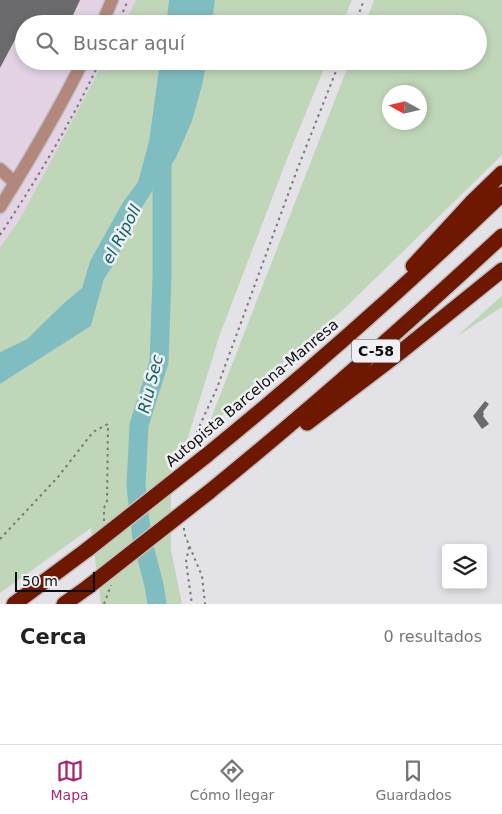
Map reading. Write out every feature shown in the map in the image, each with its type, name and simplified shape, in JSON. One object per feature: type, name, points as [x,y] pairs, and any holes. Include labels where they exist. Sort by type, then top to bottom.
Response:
[{"type":"highway","points":[[380,307],[388,295],[502,166]]},
{"type":"highway","points":[[471,203],[502,173]]},
{"type":"highway","name":"Autopista Barcelona-Manresa","points":[[14,604],[208,455],[380,307],[502,194]]},
{"type":"highway","name":"C-58","points":[[64,604],[246,462],[379,349],[502,236]]},
{"type":"highway","points":[[246,462],[307,423],[403,350],[502,270]]},
{"type":"street","points":[[106,15],[112,0]]},
{"type":"street","points":[[0,206],[38,147],[80,70]]},
{"type":"street","points":[[0,169],[15,183]]},
{"type":"path","points":[[122,15],[128,0]]},
{"type":"path","points":[[358,15],[364,0]]},
{"type":"path","points":[[0,234],[51,154],[96,70]]},
{"type":"path","points":[[217,388],[275,229],[337,70]]},
{"type":"path","points":[[0,540],[58,477],[94,432],[108,424],[107,501],[104,508],[105,529]]},
{"type":"path","points":[[189,546],[186,562],[192,604]]},
{"type":"path","points":[[196,564],[202,576],[204,604]]},
{"type":"path","points":[[104,604],[111,586],[110,577]]},
{"type":"shaded area","points":[[0,0],[136,0],[128,15],[15,15],[15,70],[99,70],[20,219],[0,247]]},
{"type":"green space","points":[[136,0],[169,0],[167,15],[128,15]]},
{"type":"green space","points":[[215,0],[352,0],[346,15],[213,15]]},
{"type":"green space","points":[[374,0],[502,0],[502,155],[345,308],[218,419],[210,421],[346,70],[487,70],[487,15],[368,15]]},
{"type":"green space","points":[[99,70],[159,70],[149,141],[138,182],[123,202],[90,261],[82,288],[27,339],[0,352],[0,247],[20,219]]},
{"type":"green space","points":[[205,70],[323,70],[219,337],[185,447],[171,455],[171,550],[182,604],[101,604],[91,528],[0,593],[0,384],[91,326],[104,279],[116,261],[130,227],[176,158],[192,121]]},
{"type":"green space","points":[[502,296],[502,307],[456,337],[496,301]]},
{"type":"water","points":[[169,0],[215,0],[213,15],[167,15]]},
{"type":"water","name":"el Ripoll","points":[[159,70],[205,70],[192,121],[176,158],[130,227],[116,261],[104,279],[91,326],[0,384],[0,352],[27,339],[82,288],[90,261],[123,202],[138,182],[149,141]]},
{"type":"building","points":[[0,0],[80,0],[73,15],[15,15],[15,40],[0,68]]},
{"type":"building","points":[[485,401],[489,404],[483,412],[483,416],[489,424],[482,429],[473,416]]},
{"type":"waterway","name":"Riu Sec","points":[[157,604],[142,539],[136,486],[139,425],[159,362],[162,276],[162,153]]}]
